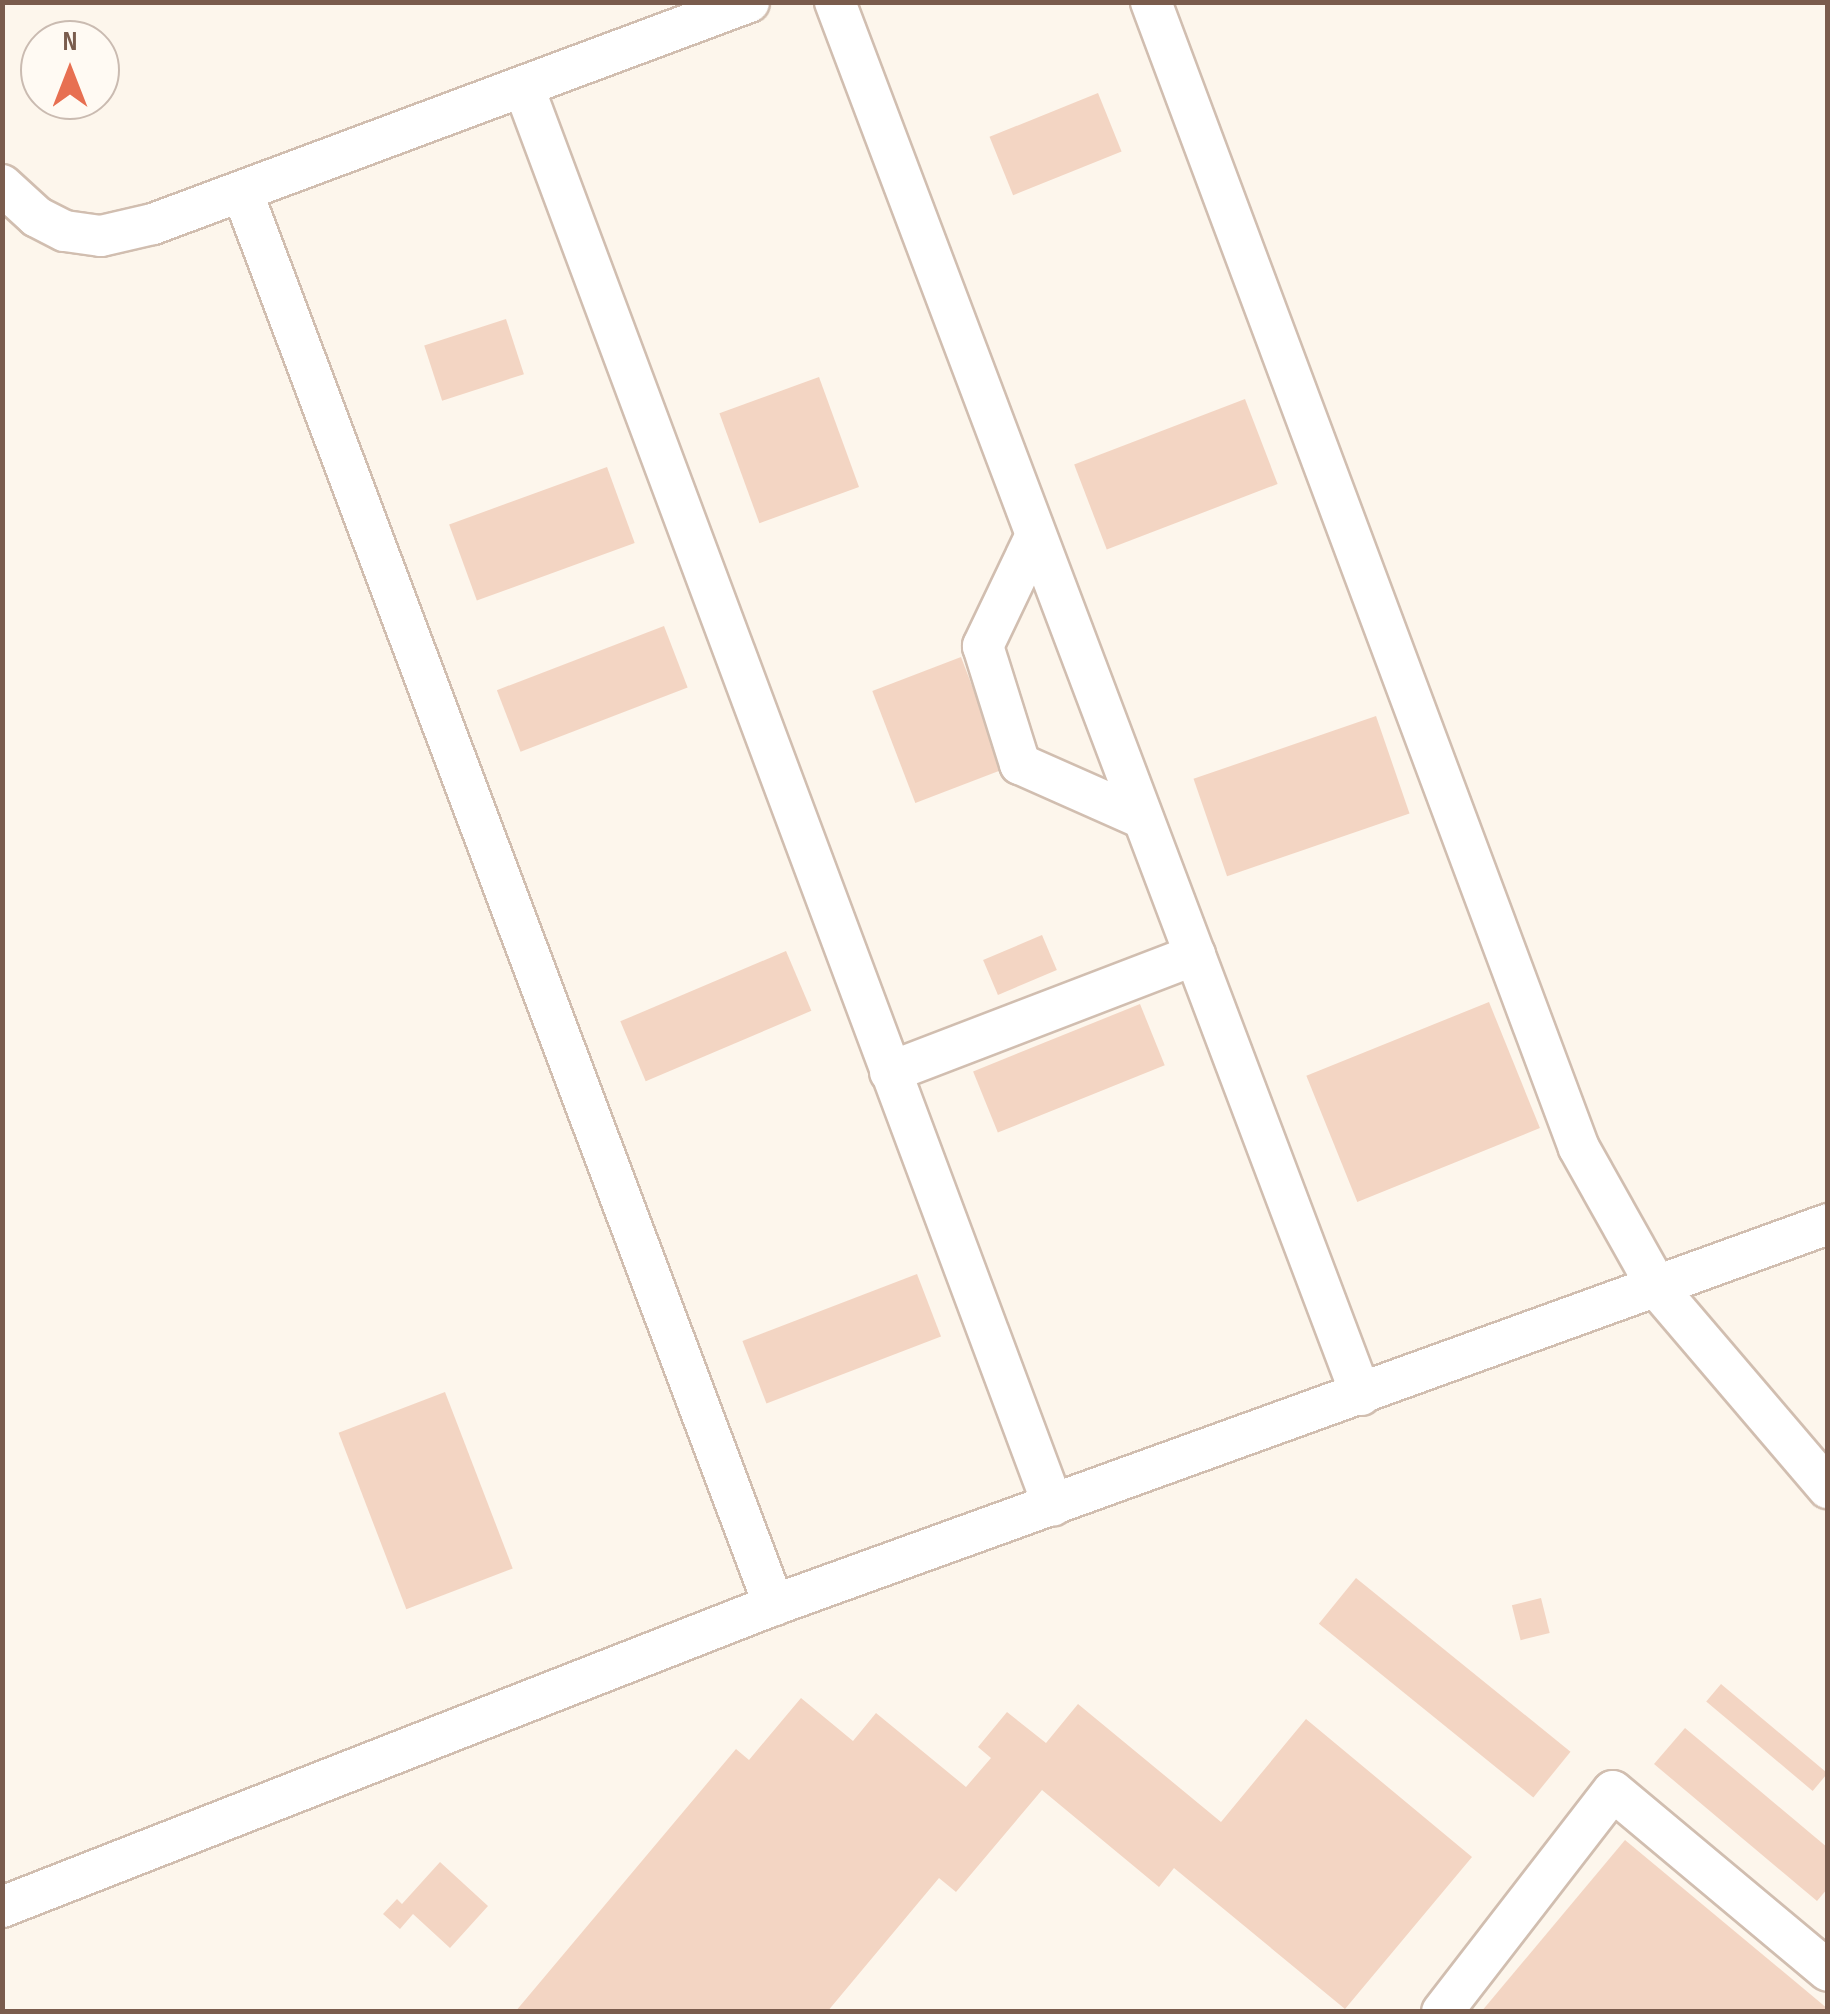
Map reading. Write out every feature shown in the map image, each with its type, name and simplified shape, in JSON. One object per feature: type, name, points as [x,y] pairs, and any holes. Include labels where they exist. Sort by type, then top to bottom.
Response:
[{"type":"lane","points":[[2,185],[51,225],[101,236],[243,194],[749,2]]},
{"type":"lane","points":[[835,2],[1361,1395]]},
{"type":"lane","points":[[1152,2],[1579,1148],[1658,1289],[1828,1488]]},
{"type":"lane","points":[[524,88],[1053,1505]]},
{"type":"lane","points":[[243,194],[774,1606]]},
{"type":"lane","points":[[1035,536],[983,646],[1020,764],[1142,818]]},
{"type":"lane","points":[[890,1072],[1195,955]]},
{"type":"lane","points":[[2,1907],[774,1606],[1658,1289],[1828,1224]]},
{"type":"lane","points":[[1442,2012],[1614,1791],[1828,1972]]},
{"type":"building","points":[[1098,93],[1122,151],[1013,195],[990,137]]},
{"type":"building","points":[[506,319],[524,374],[442,401],[424,346]]},
{"type":"building","points":[[819,377],[859,487],[759,523],[719,413]]},
{"type":"building","points":[[1245,399],[1278,484],[1107,550],[1074,465]]},
{"type":"building","points":[[607,467],[635,543],[477,601],[449,524]]},
{"type":"building","points":[[664,626],[688,688],[521,752],[497,690]]},
{"type":"building","points":[[961,657],[1004,769],[915,803],[872,691]]},
{"type":"building","points":[[1376,716],[1410,813],[1227,876],[1194,779]]},
{"type":"building","points":[[1042,935],[1057,970],[998,995],[983,960]]},
{"type":"building","points":[[786,951],[811,1011],[646,1081],[620,1021]]},
{"type":"building","points":[[1489,1002],[1540,1128],[1357,1202],[1306,1076]]},
{"type":"building","points":[[1140,1004],[1165,1065],[998,1133],[973,1071]]},
{"type":"building","points":[[917,1274],[941,1337],[766,1404],[742,1341]]},
{"type":"building","points":[[445,1392],[513,1568],[406,1609],[339,1433]]},
{"type":"building","points":[[1356,1578],[1570,1752],[1533,1798],[1319,1624]]},
{"type":"building","points":[[1541,1598],[1550,1633],[1521,1640],[1512,1605]]},
{"type":"building","points":[[1721,1684],[1827,1773],[1813,1791],[1706,1702]]},
{"type":"building","points":[[801,1698],[853,1741],[876,1713],[966,1787],[991,1758],[978,1747],[1007,1712],[1046,1743],[1078,1704],[1221,1822],[1306,1719],[1472,1857],[1345,2009],[1174,1868],[1159,1887],[1042,1790],[956,1892],[939,1878],[827,2012],[515,2012],[736,1749],[749,1760]]},
{"type":"building","points":[[1685,1728],[1828,1848],[1828,1888],[1817,1901],[1654,1764]]},
{"type":"building","points":[[1625,1840],[1828,2009],[1828,2012],[1481,2012]]},
{"type":"building","points":[[440,1862],[488,1906],[450,1948],[413,1914],[400,1929],[383,1914],[397,1899],[402,1904]]}]
